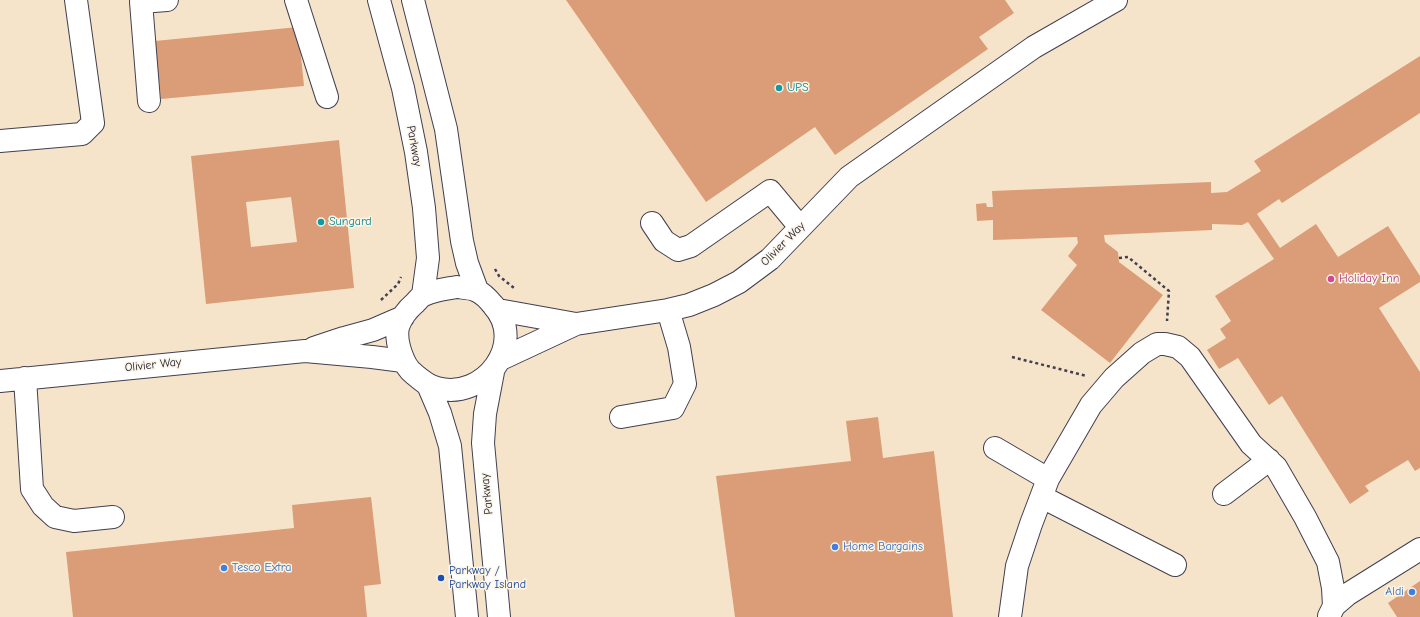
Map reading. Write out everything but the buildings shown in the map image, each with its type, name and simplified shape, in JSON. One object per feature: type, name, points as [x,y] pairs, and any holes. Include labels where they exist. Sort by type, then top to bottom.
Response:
[{"type":"street","points":[[0,141],[82,134],[93,123],[76,0]]},
{"type":"street","points":[[149,101],[141,2],[167,0]]},
{"type":"street","points":[[296,0],[327,97]]},
{"type":"street","name":"Parkway","points":[[379,0],[403,88],[416,152],[424,208],[428,258],[423,295]]},
{"type":"street","points":[[413,0],[446,129],[465,255],[476,290]]},
{"type":"street","name":"Olivier Way","points":[[497,365],[576,324],[668,310],[689,305],[714,295],[739,282],[770,259],[849,177],[1034,47],[1116,0]]},
{"type":"street","points":[[652,223],[664,241],[678,250],[691,246],[770,191],[800,227]]},
{"type":"street","points":[[456,287],[476,290],[487,298],[498,310],[505,325],[506,343],[497,365],[476,384],[457,390],[438,388],[428,385],[412,373],[403,361],[398,343],[398,329],[403,317],[410,307],[423,295],[456,287]]},
{"type":"street","name":"Olivier Way","points":[[498,310],[576,324]]},
{"type":"street","points":[[621,417],[673,408],[685,384],[679,347],[668,310]]},
{"type":"street","name":"Olivier Way","points":[[305,351],[373,330],[403,317]]},
{"type":"street","points":[[1010,617],[1017,566],[1030,524],[1045,488],[1091,405],[1111,382],[1142,353],[1157,344],[1178,347],[1190,358],[1251,444],[1276,467],[1305,517],[1328,562],[1333,588],[1332,611]]},
{"type":"street","name":"Olivier Way","points":[[0,381],[305,351],[372,356],[403,361]]},
{"type":"street","name":"Parkway","points":[[497,365],[485,414],[483,443],[499,617]]},
{"type":"street","points":[[25,378],[32,489],[43,506],[55,517],[74,521],[113,517]]},
{"type":"street","points":[[428,385],[440,413],[450,446],[467,617]]},
{"type":"street","points":[[995,448],[1045,488],[1175,565]]},
{"type":"street","points":[[1224,494],[1269,460]]},
{"type":"street","points":[[1332,611],[1348,594],[1420,549]]},
{"type":"path","points":[[465,255],[487,255],[499,276],[519,293]]},
{"type":"path","points":[[1119,258],[1128,257],[1169,291],[1165,344]]},
{"type":"path","points":[[377,303],[398,284],[403,272]]},
{"type":"path","points":[[1012,357],[1111,382]]},
{"type":"place","name":"UPS","points":[[779,88]]},
{"type":"place","name":"Sungard","points":[[321,222]]},
{"type":"place","name":"Holiday Inn","points":[[1331,279]]},
{"type":"place","name":"Home Bargains","points":[[835,547]]},
{"type":"place","name":"Tesco Extra","points":[[224,568]]},
{"type":"place","name":"Parkway / Parkway Island","points":[[441,578]]},
{"type":"place","name":"Aldi","points":[[1412,592]]}]
